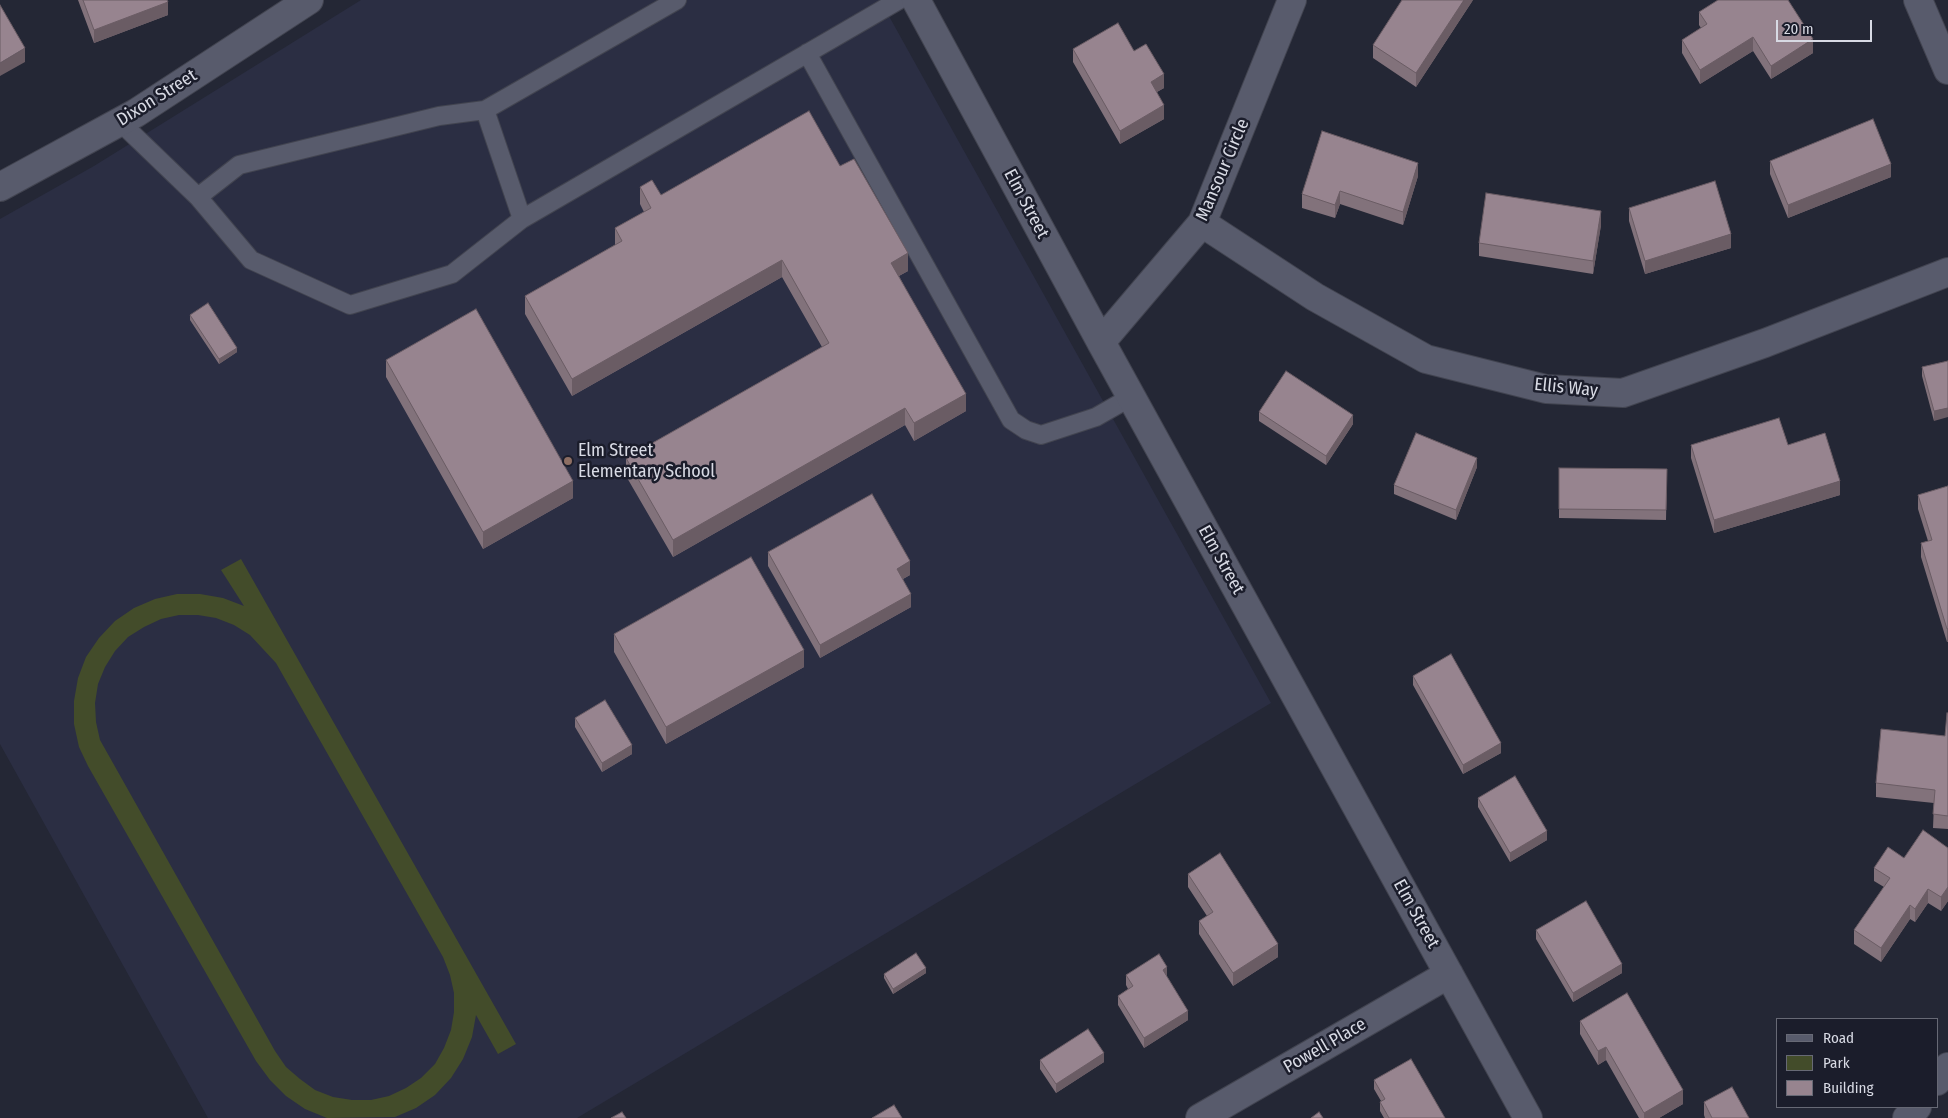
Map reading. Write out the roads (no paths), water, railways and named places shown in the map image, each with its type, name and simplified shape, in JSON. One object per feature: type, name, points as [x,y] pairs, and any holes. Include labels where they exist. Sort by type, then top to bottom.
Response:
[{"type":"street","name":"Dixon Street","points":[[0,188],[119,121],[309,0]]},
{"type":"street","name":"Elm Street","points":[[916,0],[1100,342],[1528,1118]]},
{"type":"street","name":"Mansour Circle","points":[[1100,342],[1202,223],[1292,0]]},
{"type":"street","points":[[1918,0],[1948,70]]},
{"type":"street","name":"Ellis Way","points":[[1202,223],[1315,297],[1426,359],[1546,389],[1623,393],[1765,344],[1948,272]]},
{"type":"street","name":"Powell Place","points":[[1200,1118],[1449,974]]},
{"type":"street","points":[[1938,1081],[1948,1067]]},
{"type":"street","points":[[1907,1118],[1916,1108]]},
{"type":"lane","points":[[198,197],[239,165],[439,116],[485,110],[677,0]]},
{"type":"lane","points":[[119,121],[198,197],[251,260],[350,305],[452,274],[522,219],[899,0]]},
{"type":"lane","points":[[807,53],[1011,420],[1026,430],[1041,435],[1096,417],[1131,397]]},
{"type":"lane","points":[[485,110],[522,219]]},
{"type":"place","name":"Elm Street Elementary School","points":[[568,461]]}]
